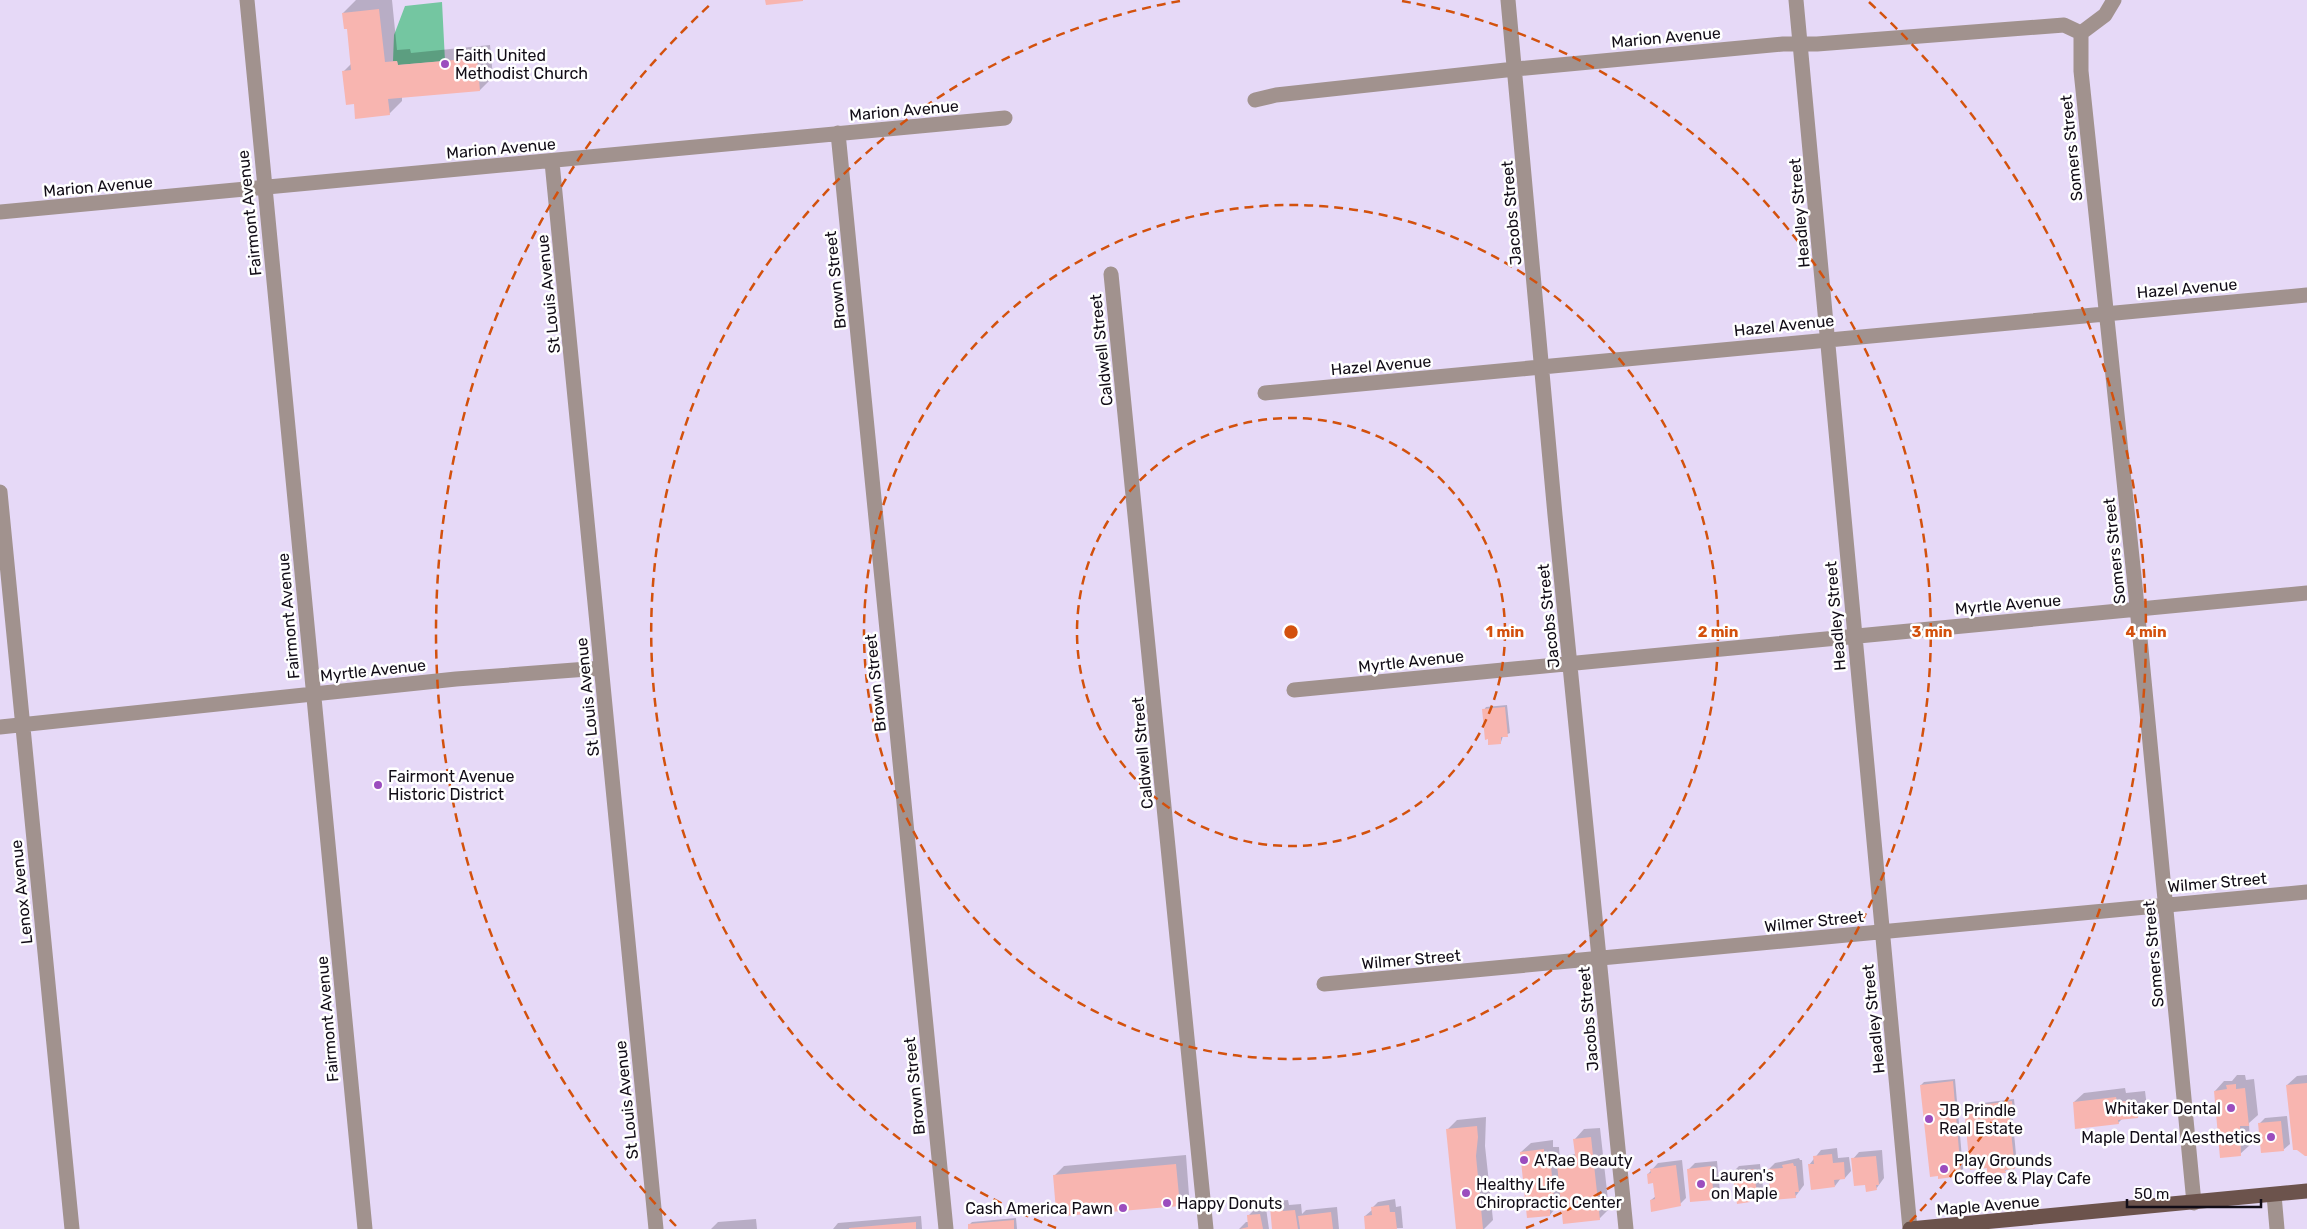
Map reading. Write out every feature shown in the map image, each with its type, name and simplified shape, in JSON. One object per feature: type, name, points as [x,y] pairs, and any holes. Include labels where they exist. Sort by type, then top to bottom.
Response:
[{"type":"main road","name":"Maple Avenue","points":[[1910,1229],[2307,1191]]},
{"type":"street","name":"Fairmont Avenue","points":[[247,0],[365,1229]]},
{"type":"street","name":"Jacobs Street","points":[[1508,0],[1570,662],[1626,1229]]},
{"type":"street","name":"Headley Street","points":[[1796,0],[1910,1229]]},
{"type":"street","points":[[2081,32],[2106,15],[2114,0]]},
{"type":"street","name":"Marion Avenue","points":[[1255,100],[1276,95],[1515,69],[1783,44],[1800,45],[2064,25],[2081,32]]},
{"type":"street","name":"Somers Street","points":[[2081,32],[2081,71],[2138,610],[2194,1203]]},
{"type":"street","name":"Marion Avenue","points":[[0,212],[552,162],[1005,118]]},
{"type":"street","name":"Brown Street","points":[[838,133],[946,1229]]},
{"type":"street","name":"St Louis Avenue","points":[[552,162],[656,1229]]},
{"type":"street","name":"Caldwell Street","points":[[1111,274],[1206,1229]]},
{"type":"street","name":"Hazel Avenue","points":[[1265,393],[1542,368],[1827,338],[2307,294]]},
{"type":"street","name":"Lenox Avenue","points":[[0,492],[72,1229]]},
{"type":"street","name":"Myrtle Avenue","points":[[1294,690],[1570,662],[2307,593]]},
{"type":"street","name":"Myrtle Avenue","points":[[0,727],[456,680],[601,668]]},
{"type":"street","name":"Wilmer Street","points":[[1324,984],[1600,960],[1882,931],[2307,892]]},
{"type":"street","points":[[2274,1194],[2277,1229]]},
{"type":"green space","points":[[442,2],[445,61],[398,65],[397,61],[393,61],[394,35],[405,6]]},
{"type":"building","points":[[765,0],[803,0],[803,1],[766,5]]},
{"type":"building","name":"Faith United Methodist Church","points":[[379,9],[385,62],[397,61],[398,65],[477,58],[480,91],[388,99],[390,115],[355,119],[354,104],[346,105],[342,71],[351,70],[347,29],[344,29],[342,13]]},
{"type":"building","points":[[1505,707],[1508,737],[1501,737],[1501,744],[1488,745],[1488,739],[1485,740],[1482,709]]},
{"type":"building","points":[[1953,1081],[1961,1173],[1954,1174],[1954,1177],[1938,1179],[1938,1176],[1930,1177],[1920,1085]]},
{"type":"building","points":[[2307,1083],[2307,1156],[2305,1156],[2297,1150],[2293,1150],[2286,1085]]},
{"type":"building","name":"Whitaker Dental","points":[[2236,1084],[2236,1089],[2245,1088],[2249,1126],[2240,1126],[2241,1156],[2220,1158],[2214,1091],[2227,1089],[2226,1085]]},
{"type":"building","points":[[2116,1097],[2117,1102],[2136,1100],[2138,1118],[2118,1120],[2119,1124],[2075,1129],[2073,1102]]},
{"type":"building","points":[[2012,1101],[2013,1113],[2009,1113],[2015,1169],[2005,1170],[2006,1173],[1987,1174],[1987,1168],[1970,1170],[1964,1107]]},
{"type":"building","name":"Maple Dental Aesthetics","points":[[2281,1121],[2284,1151],[2261,1153],[2258,1123]]},
{"type":"building","name":"Healthy Life Chiropractic Center","points":[[1477,1126],[1476,1156],[1483,1229],[1456,1229],[1446,1129]]},
{"type":"building","points":[[1591,1137],[1600,1220],[1563,1224],[1557,1164],[1576,1162],[1573,1139]]},
{"type":"building","points":[[1544,1149],[1544,1156],[1550,1155],[1555,1209],[1550,1209],[1550,1216],[1527,1218],[1520,1152]]},
{"type":"building","points":[[1832,1154],[1833,1163],[1844,1162],[1845,1179],[1834,1180],[1835,1187],[1811,1190],[1808,1164],[1814,1164],[1813,1156]]},
{"type":"building","points":[[1876,1156],[1879,1185],[1876,1185],[1877,1190],[1866,1192],[1865,1185],[1854,1186],[1851,1158]]},
{"type":"building","points":[[1793,1163],[1796,1166],[1799,1192],[1795,1192],[1796,1198],[1773,1200],[1773,1194],[1770,1194],[1768,1169],[1783,1168],[1782,1165]]},
{"type":"building","points":[[1176,1164],[1180,1206],[1063,1216],[1056,1211],[1053,1175]]},
{"type":"building","points":[[1676,1165],[1681,1206],[1651,1212],[1650,1200],[1655,1199],[1653,1183],[1648,1184],[1647,1174],[1651,1173],[1650,1169]]},
{"type":"building","name":"Lauren's on Maple","points":[[1711,1166],[1714,1200],[1690,1202],[1687,1169]]},
{"type":"building","points":[[1754,1169],[1757,1195],[1749,1196],[1750,1202],[1737,1204],[1732,1172]]},
{"type":"building","points":[[1282,1205],[1283,1211],[1295,1210],[1298,1229],[1272,1229],[1270,1207]]},
{"type":"building","points":[[1389,1205],[1390,1212],[1395,1212],[1397,1229],[1365,1229],[1364,1216],[1372,1215],[1371,1207]]},
{"type":"building","points":[[1331,1212],[1333,1229],[1300,1229],[1298,1216]]},
{"type":"building","points":[[1260,1214],[1263,1229],[1240,1229],[1248,1227],[1247,1215]]},
{"type":"building","points":[[1014,1220],[1014,1229],[968,1229],[968,1224]]},
{"type":"building","points":[[916,1222],[916,1229],[849,1229],[849,1228]]},
{"type":"place","name":"Faith United Methodist Church","points":[[445,64]]},
{"type":"place","name":"Fairmont Avenue Historic District","points":[[378,785]]},
{"type":"place","name":"Whitaker Dental","points":[[2231,1108]]},
{"type":"place","name":"JB Prindle Real Estate","points":[[1929,1119]]},
{"type":"place","name":"Maple Dental Aesthetics","points":[[2271,1137]]},
{"type":"place","name":"A'Rae Beauty","points":[[1524,1160]]},
{"type":"place","name":"Play Grounds Coffee & Play Cafe","points":[[1944,1169]]},
{"type":"place","name":"Lauren's on Maple","points":[[1701,1184]]},
{"type":"place","name":"Healthy Life Chiropractic Center","points":[[1466,1193]]},
{"type":"place","name":"Happy Donuts","points":[[1167,1203]]},
{"type":"place","name":"Cash America Pawn","points":[[1123,1208]]}]
